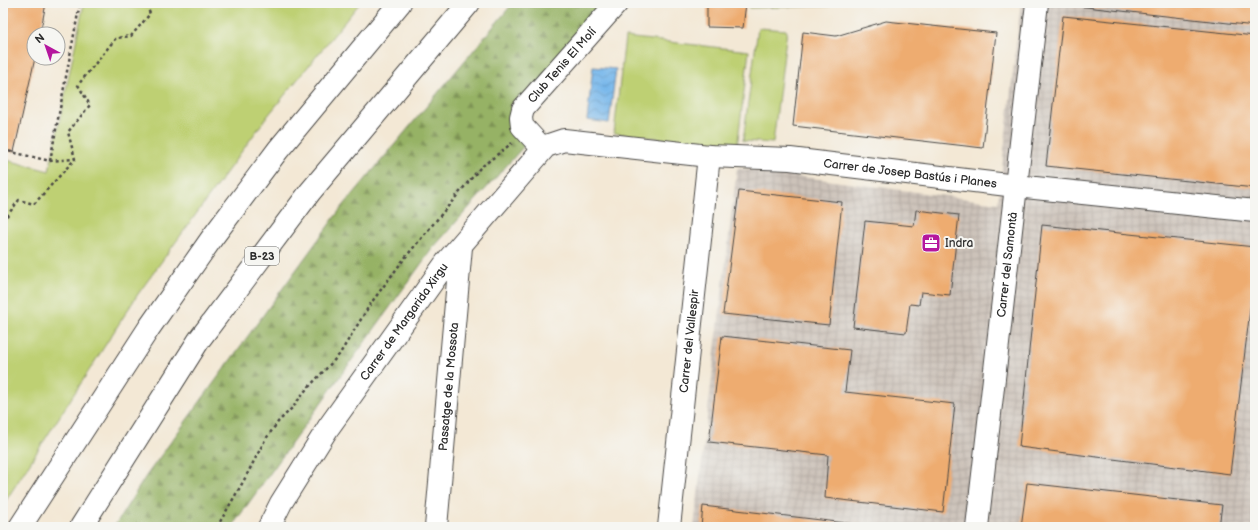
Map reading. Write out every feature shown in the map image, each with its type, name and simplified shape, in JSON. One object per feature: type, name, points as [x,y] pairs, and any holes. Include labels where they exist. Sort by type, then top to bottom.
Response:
[{"type":"main road","points":[[20,527],[149,328],[212,238],[278,150],[400,3]]},
{"type":"main road","name":"B-23","points":[[80,527],[199,340],[310,192],[469,3]]},
{"type":"main road","name":"Club Tenis El Molí","points":[[543,149],[522,126],[520,117],[523,109],[617,3]]},
{"type":"main road","name":"Carrer del Samontà","points":[[977,527],[1037,3]]},
{"type":"main road","name":"Carrer de Josep Bastús i Planes","points":[[564,140],[709,156],[790,159],[1016,186],[1255,211]]},
{"type":"main road","name":"Carrer de Margarida Xirgu","points":[[269,527],[281,503],[328,428],[448,260],[461,247],[543,149],[546,146],[564,140]]},
{"type":"main road","name":"Carrer del Vallespir","points":[[669,527],[709,156]]},
{"type":"main road","name":"Passatge de la Mossota","points":[[436,527],[461,247]]},
{"type":"path","points":[[50,161],[80,3]]},
{"type":"path","points":[[75,159],[68,132],[90,105],[78,85],[116,38],[131,36],[150,14],[146,3]]},
{"type":"path","points":[[217,527],[265,440],[278,422],[294,406],[304,392],[339,355],[371,303],[404,259],[480,168],[526,131]]},
{"type":"path","points":[[3,150],[50,161],[75,159]]},
{"type":"path","points":[[3,222],[19,200],[34,204],[75,159]]},
{"type":"shaded area","points":[[1021,3],[1255,3],[1255,527],[694,527],[737,168],[998,203]]},
{"type":"green space","points":[[84,3],[360,3],[266,118],[138,294],[3,505],[3,159],[49,171]]},
{"type":"green space","points":[[513,3],[613,3],[508,121],[525,145],[432,249],[235,522],[234,527],[114,527],[146,476],[339,211]]},
{"type":"green space","points":[[749,3],[829,3],[830,6],[749,8]]},
{"type":"green space","points":[[758,28],[787,30],[773,143],[743,141]]},
{"type":"green space","points":[[625,37],[749,51],[737,148],[614,133]]},
{"type":"water","points":[[593,67],[616,69],[609,123],[587,120]]},
{"type":"building","points":[[3,3],[46,3],[42,26],[26,26],[26,66],[33,66],[14,152],[3,150]]},
{"type":"building","points":[[707,3],[746,3],[743,28],[707,27]]},
{"type":"building","points":[[1255,3],[1255,26],[1059,4]]},
{"type":"building","points":[[1063,16],[1255,36],[1255,188],[1046,166]]},
{"type":"building","points":[[886,21],[996,33],[983,148],[793,126],[803,32],[836,36]]},
{"type":"building","points":[[739,191],[842,202],[829,325],[723,314]]},
{"type":"building","points":[[916,210],[959,215],[950,295],[921,292],[919,305],[910,304],[906,333],[853,327],[865,221],[914,226]]},
{"type":"building","points":[[1042,225],[1255,247],[1255,269],[1230,474],[1019,447]]},
{"type":"building","points":[[722,336],[850,350],[845,392],[955,404],[943,512],[825,498],[828,455],[709,442]]},
{"type":"building","points":[[1027,483],[1222,505],[1219,527],[1021,527]]},
{"type":"building","points":[[703,506],[871,526],[871,527],[701,527]]},
{"type":"place","name":"Indra","points":[[931,243]]}]
